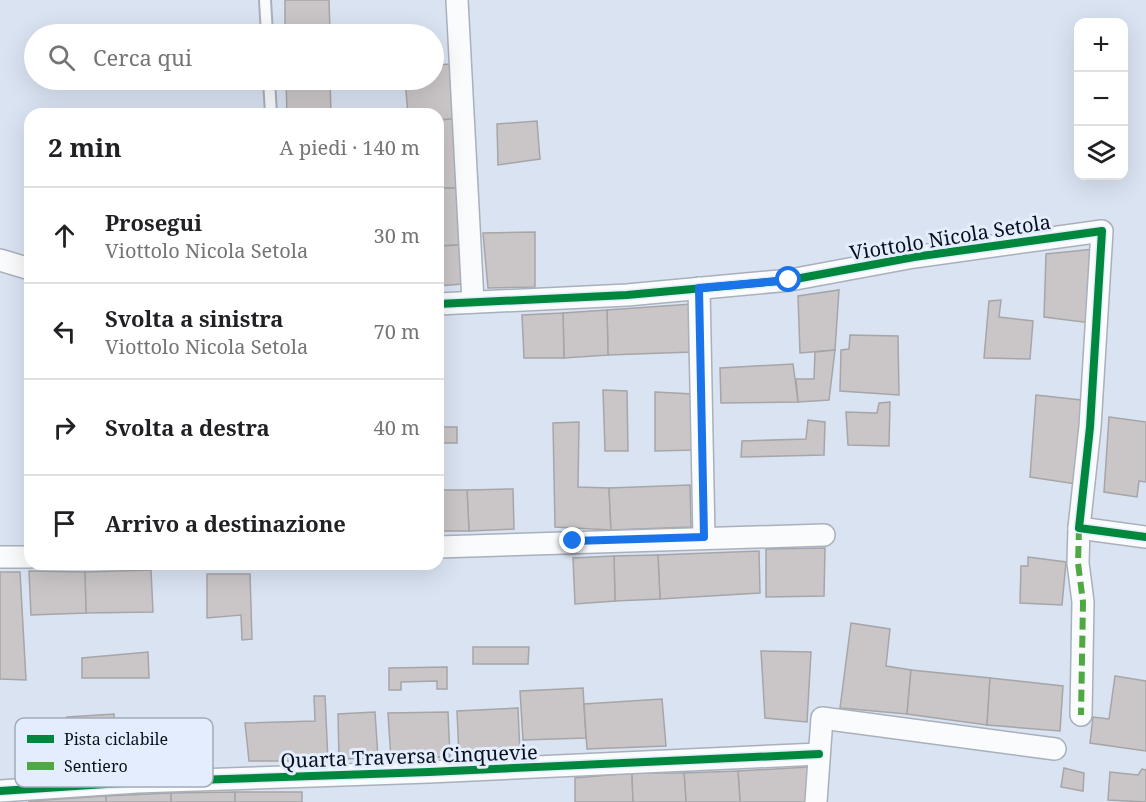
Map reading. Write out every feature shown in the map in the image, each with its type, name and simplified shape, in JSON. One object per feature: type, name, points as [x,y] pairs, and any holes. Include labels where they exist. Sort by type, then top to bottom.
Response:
[{"type":"street","points":[[457,0],[473,302]]},
{"type":"street","name":"Viottolo Nicola Setola","points":[[444,303],[627,295],[789,280],[914,257],[1102,231],[1090,427],[1079,528],[1078,563],[1083,602],[1081,715]]},
{"type":"street","points":[[0,260],[24,267]]},
{"type":"street","points":[[699,288],[704,537]]},
{"type":"street","points":[[1079,528],[1146,537]]},
{"type":"street","points":[[444,547],[824,535]]},
{"type":"street","points":[[0,558],[24,557]]},
{"type":"street","points":[[816,802],[822,718],[1055,749]]},
{"type":"street","name":"Quarta Traversa Cinquevie","points":[[213,780],[819,754]]},
{"type":"street","name":"Quarta Traversa Cinquevie","points":[[0,791],[68,787]]},
{"type":"lane","points":[[266,0],[267,24]]},
{"type":"lane","points":[[270,90],[271,108]]},
{"type":"building","points":[[285,0],[329,0],[330,24],[285,24]]},
{"type":"building","points":[[444,64],[451,64],[454,119],[444,120],[444,108],[407,108],[406,90],[444,90]]},
{"type":"building","points":[[286,90],[330,90],[331,108],[287,108]]},
{"type":"building","points":[[454,119],[458,188],[444,188],[444,120]]},
{"type":"building","points":[[537,121],[540,159],[498,165],[497,124]]},
{"type":"building","points":[[444,188],[458,188],[461,245],[444,246]]},
{"type":"building","points":[[535,232],[535,287],[488,288],[483,233]]},
{"type":"building","points":[[461,245],[462,284],[444,286],[444,246]]},
{"type":"building","points":[[1094,249],[1091,323],[1044,317],[1046,254]]},
{"type":"building","points":[[839,290],[835,350],[800,353],[798,296]]},
{"type":"building","points":[[1001,300],[999,317],[1033,321],[1030,359],[984,358],[989,301]]},
{"type":"building","points":[[692,304],[692,352],[608,355],[607,310]]},
{"type":"building","points":[[607,310],[608,355],[564,358],[563,313]]},
{"type":"building","points":[[563,313],[564,358],[524,358],[522,315]]},
{"type":"building","points":[[850,335],[898,336],[899,395],[840,391],[841,350],[849,349]]},
{"type":"building","points":[[835,350],[829,400],[798,402],[796,379],[814,379],[815,352]]},
{"type":"building","points":[[793,364],[798,402],[721,403],[720,368]]},
{"type":"building","points":[[603,390],[627,391],[628,451],[605,451]]},
{"type":"building","points":[[655,392],[693,394],[695,450],[655,451]]},
{"type":"building","points":[[1036,395],[1081,400],[1076,484],[1030,477]]},
{"type":"building","points":[[890,402],[889,446],[848,445],[846,412],[877,413],[879,403]]},
{"type":"building","points":[[1109,417],[1146,422],[1146,482],[1139,481],[1137,497],[1104,492]]},
{"type":"building","points":[[808,420],[825,422],[824,455],[741,457],[742,441],[806,439]]},
{"type":"building","points":[[579,422],[578,487],[609,488],[611,530],[555,527],[553,423]]},
{"type":"building","points":[[444,427],[457,427],[457,443],[444,443]]},
{"type":"building","points":[[690,485],[691,527],[611,530],[609,488]]},
{"type":"building","points":[[513,489],[514,529],[469,531],[467,490]]},
{"type":"building","points":[[444,490],[467,490],[469,531],[444,531]]},
{"type":"building","points":[[825,548],[824,596],[766,597],[766,549]]},
{"type":"building","points":[[759,551],[760,593],[660,599],[658,555]]},
{"type":"building","points":[[658,555],[660,599],[615,601],[614,556]]},
{"type":"building","points":[[614,556],[615,601],[575,604],[573,558]]},
{"type":"building","points":[[1028,557],[1066,562],[1062,605],[1020,603],[1021,566],[1028,566]]},
{"type":"building","points":[[151,570],[153,612],[86,613],[85,572]]},
{"type":"building","points":[[29,571],[85,572],[86,613],[31,615]]},
{"type":"building","points":[[0,572],[20,572],[26,680],[0,679]]},
{"type":"building","points":[[207,574],[250,574],[252,639],[242,640],[241,615],[207,618]]},
{"type":"building","points":[[851,623],[890,629],[886,666],[911,670],[907,714],[840,708]]},
{"type":"building","points":[[473,647],[529,647],[528,664],[473,664]]},
{"type":"building","points":[[761,651],[811,652],[807,722],[765,718]]},
{"type":"building","points":[[148,652],[149,678],[82,678],[82,658]]},
{"type":"building","points":[[447,667],[447,689],[437,689],[437,681],[401,682],[401,690],[389,690],[389,668]]},
{"type":"building","points":[[911,670],[990,678],[987,725],[907,714]]},
{"type":"building","points":[[1115,676],[1146,681],[1146,751],[1090,743],[1093,717],[1109,719]]},
{"type":"building","points":[[990,678],[1063,686],[1060,731],[987,725]]},
{"type":"building","points":[[583,688],[586,738],[523,740],[520,691]]},
{"type":"building","points":[[314,696],[325,696],[328,761],[249,761],[245,723],[315,721]]},
{"type":"building","points":[[662,699],[666,746],[587,749],[584,704]]},
{"type":"building","points":[[518,708],[520,754],[459,757],[457,711]]},
{"type":"building","points":[[375,712],[378,758],[339,759],[338,714]]},
{"type":"building","points":[[448,712],[450,757],[391,759],[388,713]]},
{"type":"building","points":[[114,714],[114,718],[67,718]]},
{"type":"building","points":[[809,767],[807,802],[740,802],[738,771]]},
{"type":"building","points":[[1064,768],[1084,773],[1083,791],[1061,787]]},
{"type":"building","points":[[1142,769],[1146,770],[1146,802],[1108,800],[1110,772],[1138,775]]},
{"type":"building","points":[[738,771],[740,802],[686,802],[684,773]]},
{"type":"building","points":[[632,773],[633,802],[575,802],[575,778]]},
{"type":"building","points":[[632,773],[684,773],[686,802],[633,802]]},
{"type":"building","points":[[235,792],[235,802],[171,802],[171,793]]},
{"type":"building","points":[[235,792],[302,792],[302,802],[235,802]]},
{"type":"building","points":[[171,793],[171,802],[106,802],[106,796]]},
{"type":"building","points":[[106,796],[106,802],[29,802],[29,801]]},
{"type":"marked path","points":[[1079,528],[1078,563],[1083,602],[1081,715]]},
{"type":"cycle path","points":[[444,304],[627,295],[790,280],[914,257],[1102,231],[1090,427],[1079,528],[1146,537]]},
{"type":"cycle path","points":[[213,779],[819,754]]},
{"type":"cycle path","points":[[0,791],[61,787]]},
{"type":"route","points":[[573,541],[704,537],[699,288],[789,280]]}]
